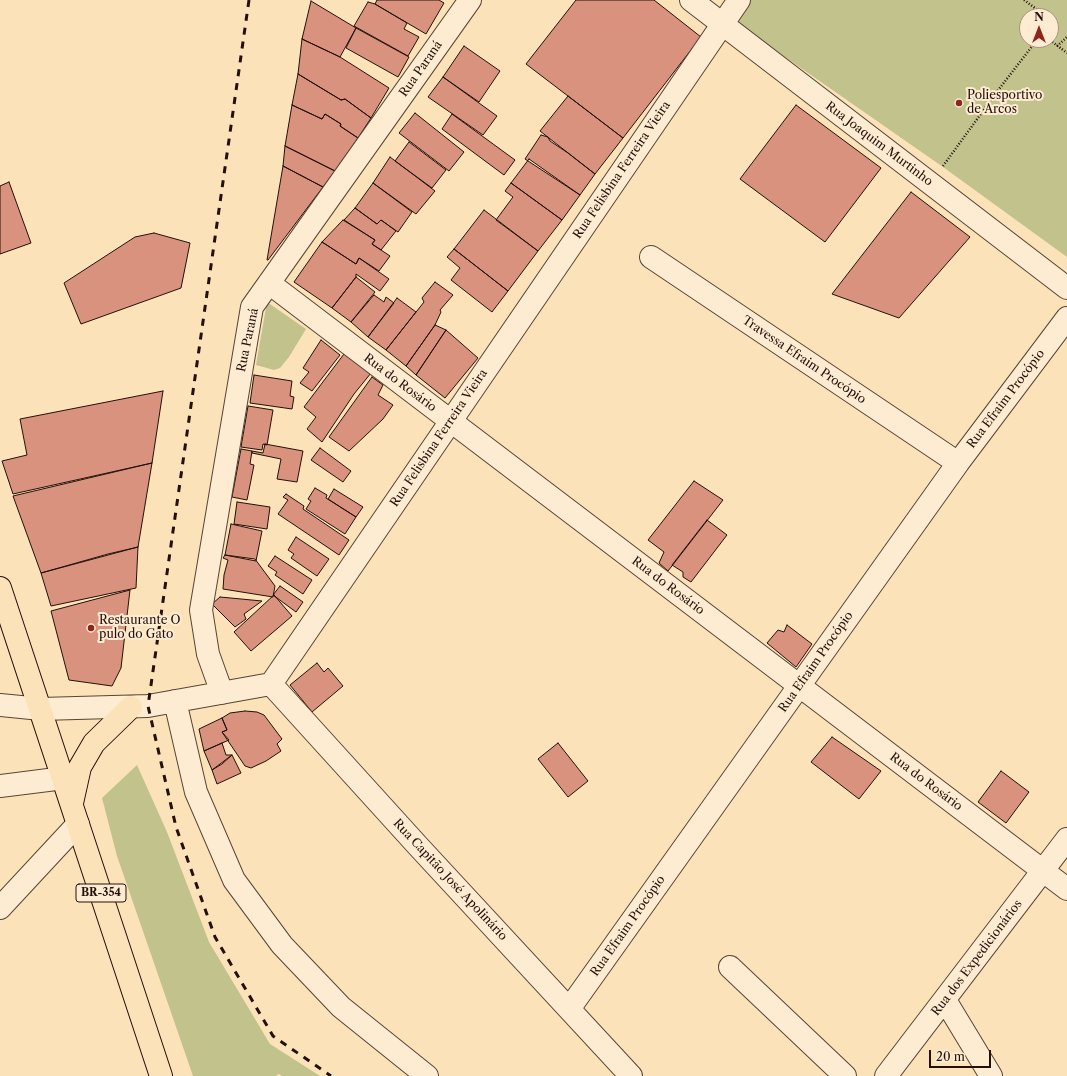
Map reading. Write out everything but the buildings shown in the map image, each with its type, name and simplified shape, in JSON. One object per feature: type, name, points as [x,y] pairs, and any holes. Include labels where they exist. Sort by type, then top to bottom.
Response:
[{"type":"main road","name":"BR-354","points":[[0,588],[162,1076]]},
{"type":"main road","points":[[75,814],[80,767],[94,742],[131,707]]},
{"type":"street","name":"Rua Paraná","points":[[222,693],[208,654],[201,610],[252,307],[470,0]]},
{"type":"street","name":"Rua Joaquim Murtinho","points":[[691,0],[1067,288]]},
{"type":"street","name":"Rua Felisbina Ferreira Vieira","points":[[271,684],[739,0]]},
{"type":"street","name":"Travessa Efraim Procópio","points":[[651,257],[958,463]]},
{"type":"street","name":"Rua do Rosário","points":[[269,283],[1067,889]]},
{"type":"street","name":"Rua Efraim Procópio","points":[[569,1009],[958,463],[1067,318]]},
{"type":"street","points":[[0,705],[41,709],[148,706],[271,684]]},
{"type":"street","name":"Rua Capitão José Apolinário","points":[[271,684],[418,846],[631,1076]]},
{"type":"street","points":[[175,701],[196,792],[234,880],[282,945],[341,1007],[427,1076]]},
{"type":"street","points":[[0,786],[64,778]]},
{"type":"street","points":[[0,908],[75,814]]},
{"type":"street","name":"Rua dos Expedicionários","points":[[886,1076],[1067,839]]},
{"type":"street","points":[[730,967],[845,1076]]},
{"type":"street","points":[[945,1000],[991,1076]]},
{"type":"path","points":[[1024,0],[1035,8]]},
{"type":"path","points":[[1059,44],[1067,37]]},
{"type":"path","points":[[943,167],[999,89],[1031,48]]},
{"type":"green space","name":"Poliesportivo de Arcos","points":[[746,0],[1067,0],[1067,257],[943,167],[732,20]]},
{"type":"green space","points":[[267,302],[306,329],[289,357],[280,368],[274,370],[256,365]]},
{"type":"green space","points":[[137,765],[167,832],[209,942],[270,1044],[320,1076],[282,1076],[279,1074],[276,1076],[193,1076],[117,856],[102,798]]},
{"type":"railway","points":[[249,0],[148,706],[176,827],[215,937],[273,1036],[331,1076]]},
{"type":"place","name":"Poliesportivo de Arcos","points":[[959,103]]},
{"type":"place","name":"Restaurante O pulo do Gato","points":[[91,628]]}]
